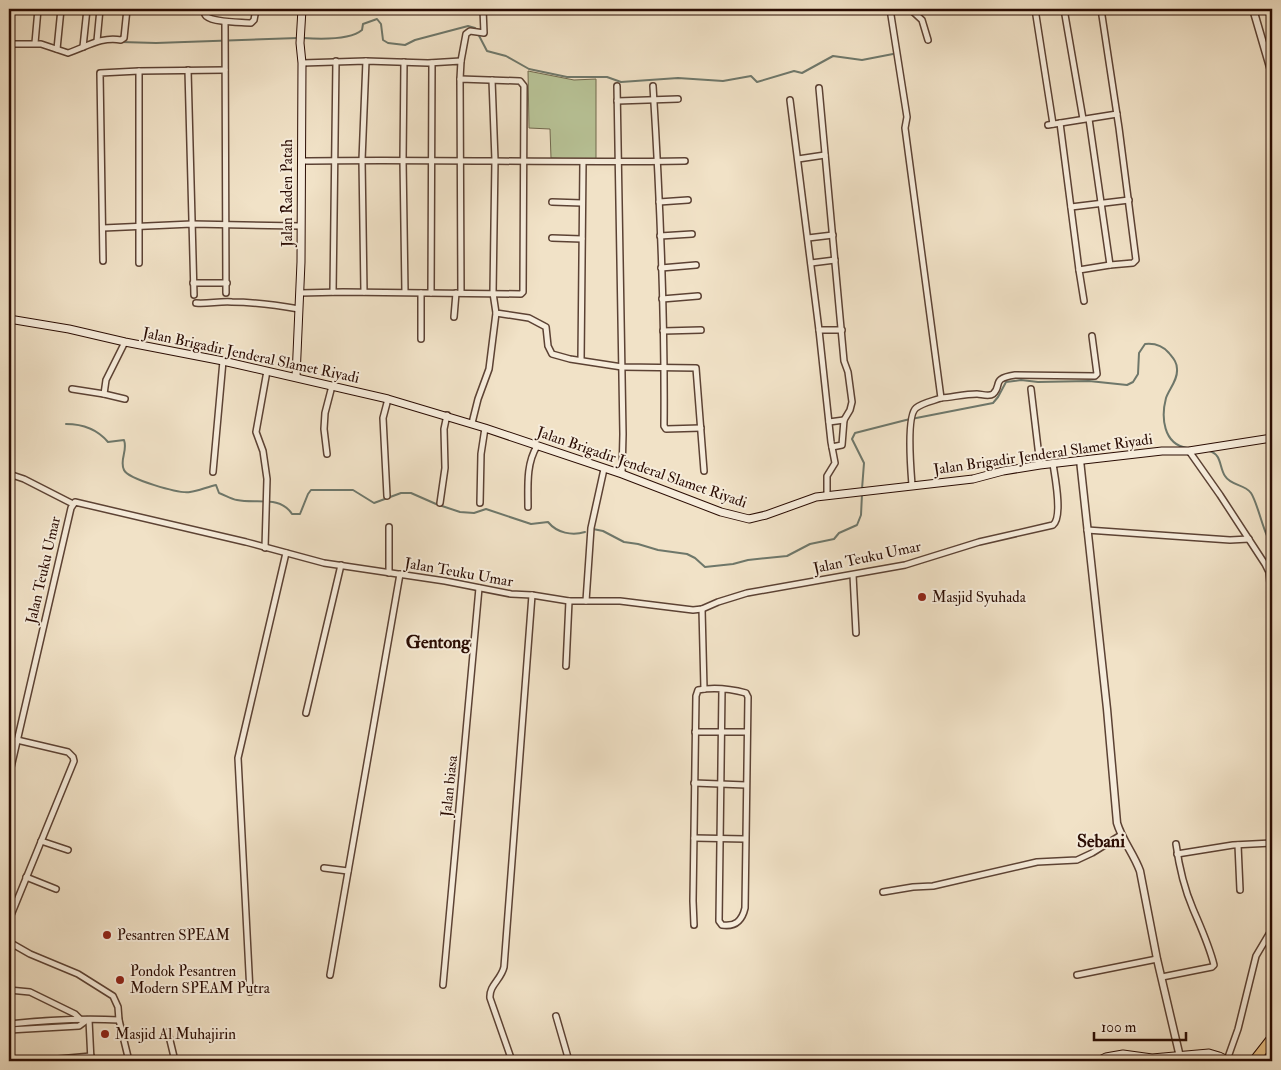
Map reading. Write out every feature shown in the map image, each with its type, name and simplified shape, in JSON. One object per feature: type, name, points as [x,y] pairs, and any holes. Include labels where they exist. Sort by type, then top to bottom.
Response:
[{"type":"highway","points":[[1254,1061],[1272,1038]]},
{"type":"main road","name":"Jalan Raden Patah","points":[[296,377],[300,293],[302,63],[300,39],[302,9]]},
{"type":"main road","name":"Jalan Brigadir Jenderal Slamet Riyadi","points":[[9,319],[70,329],[223,361],[388,399],[472,423],[622,474],[721,512],[749,518],[766,515],[810,499],[827,496],[973,479],[1003,471],[1040,465],[1162,451],[1189,451],[1272,438]]},
{"type":"main road","points":[[1098,1061],[1106,1056],[1122,1054],[1152,1058],[1209,1053],[1228,1061]]},
{"type":"street","points":[[11,9],[9,44],[35,43],[68,53],[97,41],[124,39],[127,9]]},
{"type":"street","points":[[35,43],[38,9]]},
{"type":"street","points":[[57,49],[61,9]]},
{"type":"street","points":[[83,47],[87,9]]},
{"type":"street","points":[[97,41],[100,9]]},
{"type":"street","points":[[204,9],[208,18],[225,22],[251,23],[254,20],[256,9]]},
{"type":"street","points":[[335,9],[401,9]]},
{"type":"street","points":[[454,316],[458,293],[461,61],[466,34],[470,31],[483,34],[483,9]]},
{"type":"street","points":[[890,9],[903,85],[907,117],[905,128],[941,398]]},
{"type":"street","points":[[910,9],[922,20],[928,40]]},
{"type":"street","points":[[1035,9],[1051,124],[1118,114]]},
{"type":"street","points":[[1064,9],[1101,202],[1110,265]]},
{"type":"street","points":[[1079,270],[1133,263],[1135,261],[1118,114],[1101,9]]},
{"type":"street","points":[[1253,9],[1269,51],[1272,72]]},
{"type":"street","points":[[225,22],[226,292]]},
{"type":"street","points":[[333,292],[336,61]]},
{"type":"street","points":[[302,63],[366,61],[432,63],[461,61]]},
{"type":"street","points":[[364,292],[362,160],[366,61]]},
{"type":"street","points":[[404,62],[403,160],[406,292]]},
{"type":"street","points":[[431,293],[432,63]]},
{"type":"street","points":[[188,70],[194,296]]},
{"type":"street","points":[[103,261],[99,75],[102,72],[225,70]]},
{"type":"street","points":[[139,71],[139,263]]},
{"type":"street","points":[[300,293],[521,294],[524,290],[525,201],[523,84],[520,81],[460,80]]},
{"type":"street","points":[[472,423],[478,399],[490,369],[489,358],[496,313],[493,293],[495,160],[492,80]]},
{"type":"street","points":[[617,86],[622,474]]},
{"type":"street","points":[[653,86],[658,161],[664,331],[665,428],[701,428]]},
{"type":"street","points":[[819,88],[844,361],[848,372],[852,402],[844,420],[842,445],[832,447]]},
{"type":"street","points":[[617,101],[678,98]]},
{"type":"street","points":[[790,100],[835,463],[827,476],[827,496]]},
{"type":"street","points":[[1060,123],[1084,301]]},
{"type":"street","points":[[798,159],[825,155]]},
{"type":"street","points":[[301,161],[686,161]]},
{"type":"street","points":[[580,360],[583,162]]},
{"type":"street","points":[[659,202],[688,200]]},
{"type":"street","points":[[1071,207],[1129,200]]},
{"type":"street","points":[[552,202],[582,203]]},
{"type":"street","points":[[103,228],[192,224],[300,226]]},
{"type":"street","points":[[660,236],[692,234]]},
{"type":"street","points":[[808,238],[833,235]]},
{"type":"street","points":[[552,238],[582,240]]},
{"type":"street","points":[[811,262],[835,260]]},
{"type":"street","points":[[661,268],[696,266]]},
{"type":"street","points":[[193,283],[226,283]]},
{"type":"street","points":[[421,293],[421,339]]},
{"type":"street","points":[[662,299],[698,296]]},
{"type":"street","points":[[196,303],[248,302],[299,309]]},
{"type":"street","points":[[496,313],[529,318],[544,326],[548,330],[548,343],[552,354],[622,367],[665,366],[696,368],[704,471]]},
{"type":"street","points":[[664,331],[702,330]]},
{"type":"street","points":[[819,330],[842,330]]},
{"type":"street","points":[[912,485],[911,425],[912,414],[918,407],[941,398],[973,394],[990,395],[994,392],[999,381],[1015,375],[1096,376],[1092,336]]},
{"type":"street","points":[[104,394],[106,380],[125,342]]},
{"type":"street","points":[[213,472],[223,361]]},
{"type":"street","points":[[265,548],[266,468],[256,432],[267,371]]},
{"type":"street","points":[[327,454],[324,429],[325,413],[332,386]]},
{"type":"street","points":[[72,390],[104,394],[125,400]]},
{"type":"street","points":[[1031,390],[1040,465]]},
{"type":"street","points":[[387,496],[383,418],[388,399]]},
{"type":"street","points":[[440,502],[445,468],[444,429],[447,415]]},
{"type":"street","points":[[829,422],[844,420]]},
{"type":"street","points":[[480,503],[481,454],[484,428]]},
{"type":"street","points":[[528,507],[528,474],[532,455],[538,446]]},
{"type":"street","points":[[1189,451],[1249,539],[1269,572],[1272,604]]},
{"type":"street","points":[[1080,460],[1108,718],[1117,823],[1120,835],[1135,858],[1140,871],[1157,959],[1180,1056]]},
{"type":"street","name":"Jalan Teuku Umar","points":[[9,776],[40,634],[73,504],[77,502],[324,563],[400,574],[511,594],[586,601],[620,600],[665,605],[686,610],[702,609],[731,597],[747,593],[905,565],[971,544],[1055,524],[1057,494],[1053,464]]},
{"type":"street","points":[[586,601],[591,528],[604,469]]},
{"type":"street","points":[[9,474],[24,479],[73,504]]},
{"type":"street","points":[[389,527],[389,573]]},
{"type":"street","points":[[1087,530],[1204,539],[1249,539]]},
{"type":"street","points":[[250,992],[238,758],[286,553]]},
{"type":"street","points":[[306,713],[340,565]]},
{"type":"street","points":[[330,975],[400,574]]},
{"type":"street","points":[[854,575],[856,633]]},
{"type":"street","name":"Jalan biasa","points":[[443,985],[480,588]]},
{"type":"street","points":[[512,1061],[490,998],[490,992],[491,987],[500,977],[504,967],[532,595]]},
{"type":"street","points":[[566,666],[569,600]]},
{"type":"street","points":[[702,609],[704,688]]},
{"type":"street","points":[[694,925],[696,696],[698,690],[704,688],[722,689],[734,690],[746,693],[748,697],[745,908],[738,922],[728,925],[722,924],[718,916],[720,906],[722,689]]},
{"type":"street","points":[[695,732],[747,732]]},
{"type":"street","points":[[9,920],[74,761],[68,752],[18,740]]},
{"type":"street","points":[[694,783],[746,785]]},
{"type":"street","points":[[883,892],[912,887],[933,886],[1037,862],[1077,860],[1120,835]]},
{"type":"street","points":[[694,838],[745,839]]},
{"type":"street","points":[[42,841],[68,850]]},
{"type":"street","points":[[1177,854],[1238,845],[1272,843]]},
{"type":"street","points":[[1162,977],[1212,967],[1214,964],[1203,929],[1193,909],[1183,880],[1176,844]]},
{"type":"street","points":[[1238,845],[1240,890]]},
{"type":"street","points":[[324,868],[348,871]]},
{"type":"street","points":[[26,877],[56,889]]},
{"type":"street","points":[[1228,1061],[1256,956],[1272,929]]},
{"type":"street","points":[[9,942],[30,954],[78,974],[113,996],[118,1007],[119,1020],[129,1061]]},
{"type":"street","points":[[1077,975],[1157,959]]},
{"type":"street","points":[[9,990],[30,992],[78,1016],[81,1022]]},
{"type":"street","points":[[556,1016],[569,1061]]},
{"type":"street","points":[[9,1024],[70,1018],[81,1022]]},
{"type":"street","points":[[9,1030],[88,1020],[119,1020]]},
{"type":"street","points":[[36,1061],[91,1059],[88,1020]]},
{"type":"street","points":[[168,1032],[175,1061]]},
{"type":"green space","points":[[528,71],[574,80],[596,79],[596,160],[551,158],[550,129],[529,128]]},
{"type":"waterway","points":[[303,38],[317,39],[350,36],[362,30],[363,24],[377,19],[381,24],[383,40],[388,43],[405,45],[415,40],[468,26],[475,28],[487,51],[506,56],[529,69],[567,77],[607,77],[621,82],[678,78],[723,81],[751,76],[757,82],[794,71],[802,73],[833,56],[862,60],[893,54]]},
{"type":"waterway","points":[[121,42],[156,43],[298,38]]},
{"type":"waterway","points":[[89,47],[101,43]]},
{"type":"waterway","points":[[862,489],[864,463],[852,439],[855,433],[906,420],[993,403],[1006,382],[1021,380],[1038,382],[1089,381],[1127,385],[1133,382],[1138,374],[1139,353],[1145,344],[1164,348],[1176,362],[1177,373],[1175,381],[1164,405],[1164,421],[1168,435],[1173,441],[1187,448]]},
{"type":"waterway","points":[[66,424],[89,428],[104,437],[108,442],[124,440],[123,466],[128,474],[134,478],[176,491],[190,492],[216,485],[219,493],[232,499],[274,502],[281,504],[292,514],[300,514],[311,490],[353,490],[374,503],[401,493],[411,493],[460,512],[474,513],[486,509],[531,524],[548,522],[556,529],[565,533],[585,532]]},
{"type":"waterway","points":[[1209,451],[1218,458],[1225,476],[1251,493],[1268,538],[1272,541]]},
{"type":"waterway","points":[[593,529],[603,531],[624,542],[687,554],[705,567],[733,564],[748,560],[787,556],[810,544],[834,539],[839,533],[857,525],[861,515],[862,494]]},
{"type":"place","name":"Masjid Syuhada","points":[[922,597]]},
{"type":"place","name":"Pesantren SPEAM","points":[[107,935]]},
{"type":"place","name":"Pondok Pesantren Modern SPEAM Putra","points":[[120,980]]},
{"type":"place","name":"Masjid Al Muhajirin","points":[[105,1034]]},
{"type":"district","name":"Gentong","points":[[438,642]]},
{"type":"district","name":"Sebani","points":[[1101,841]]}]
